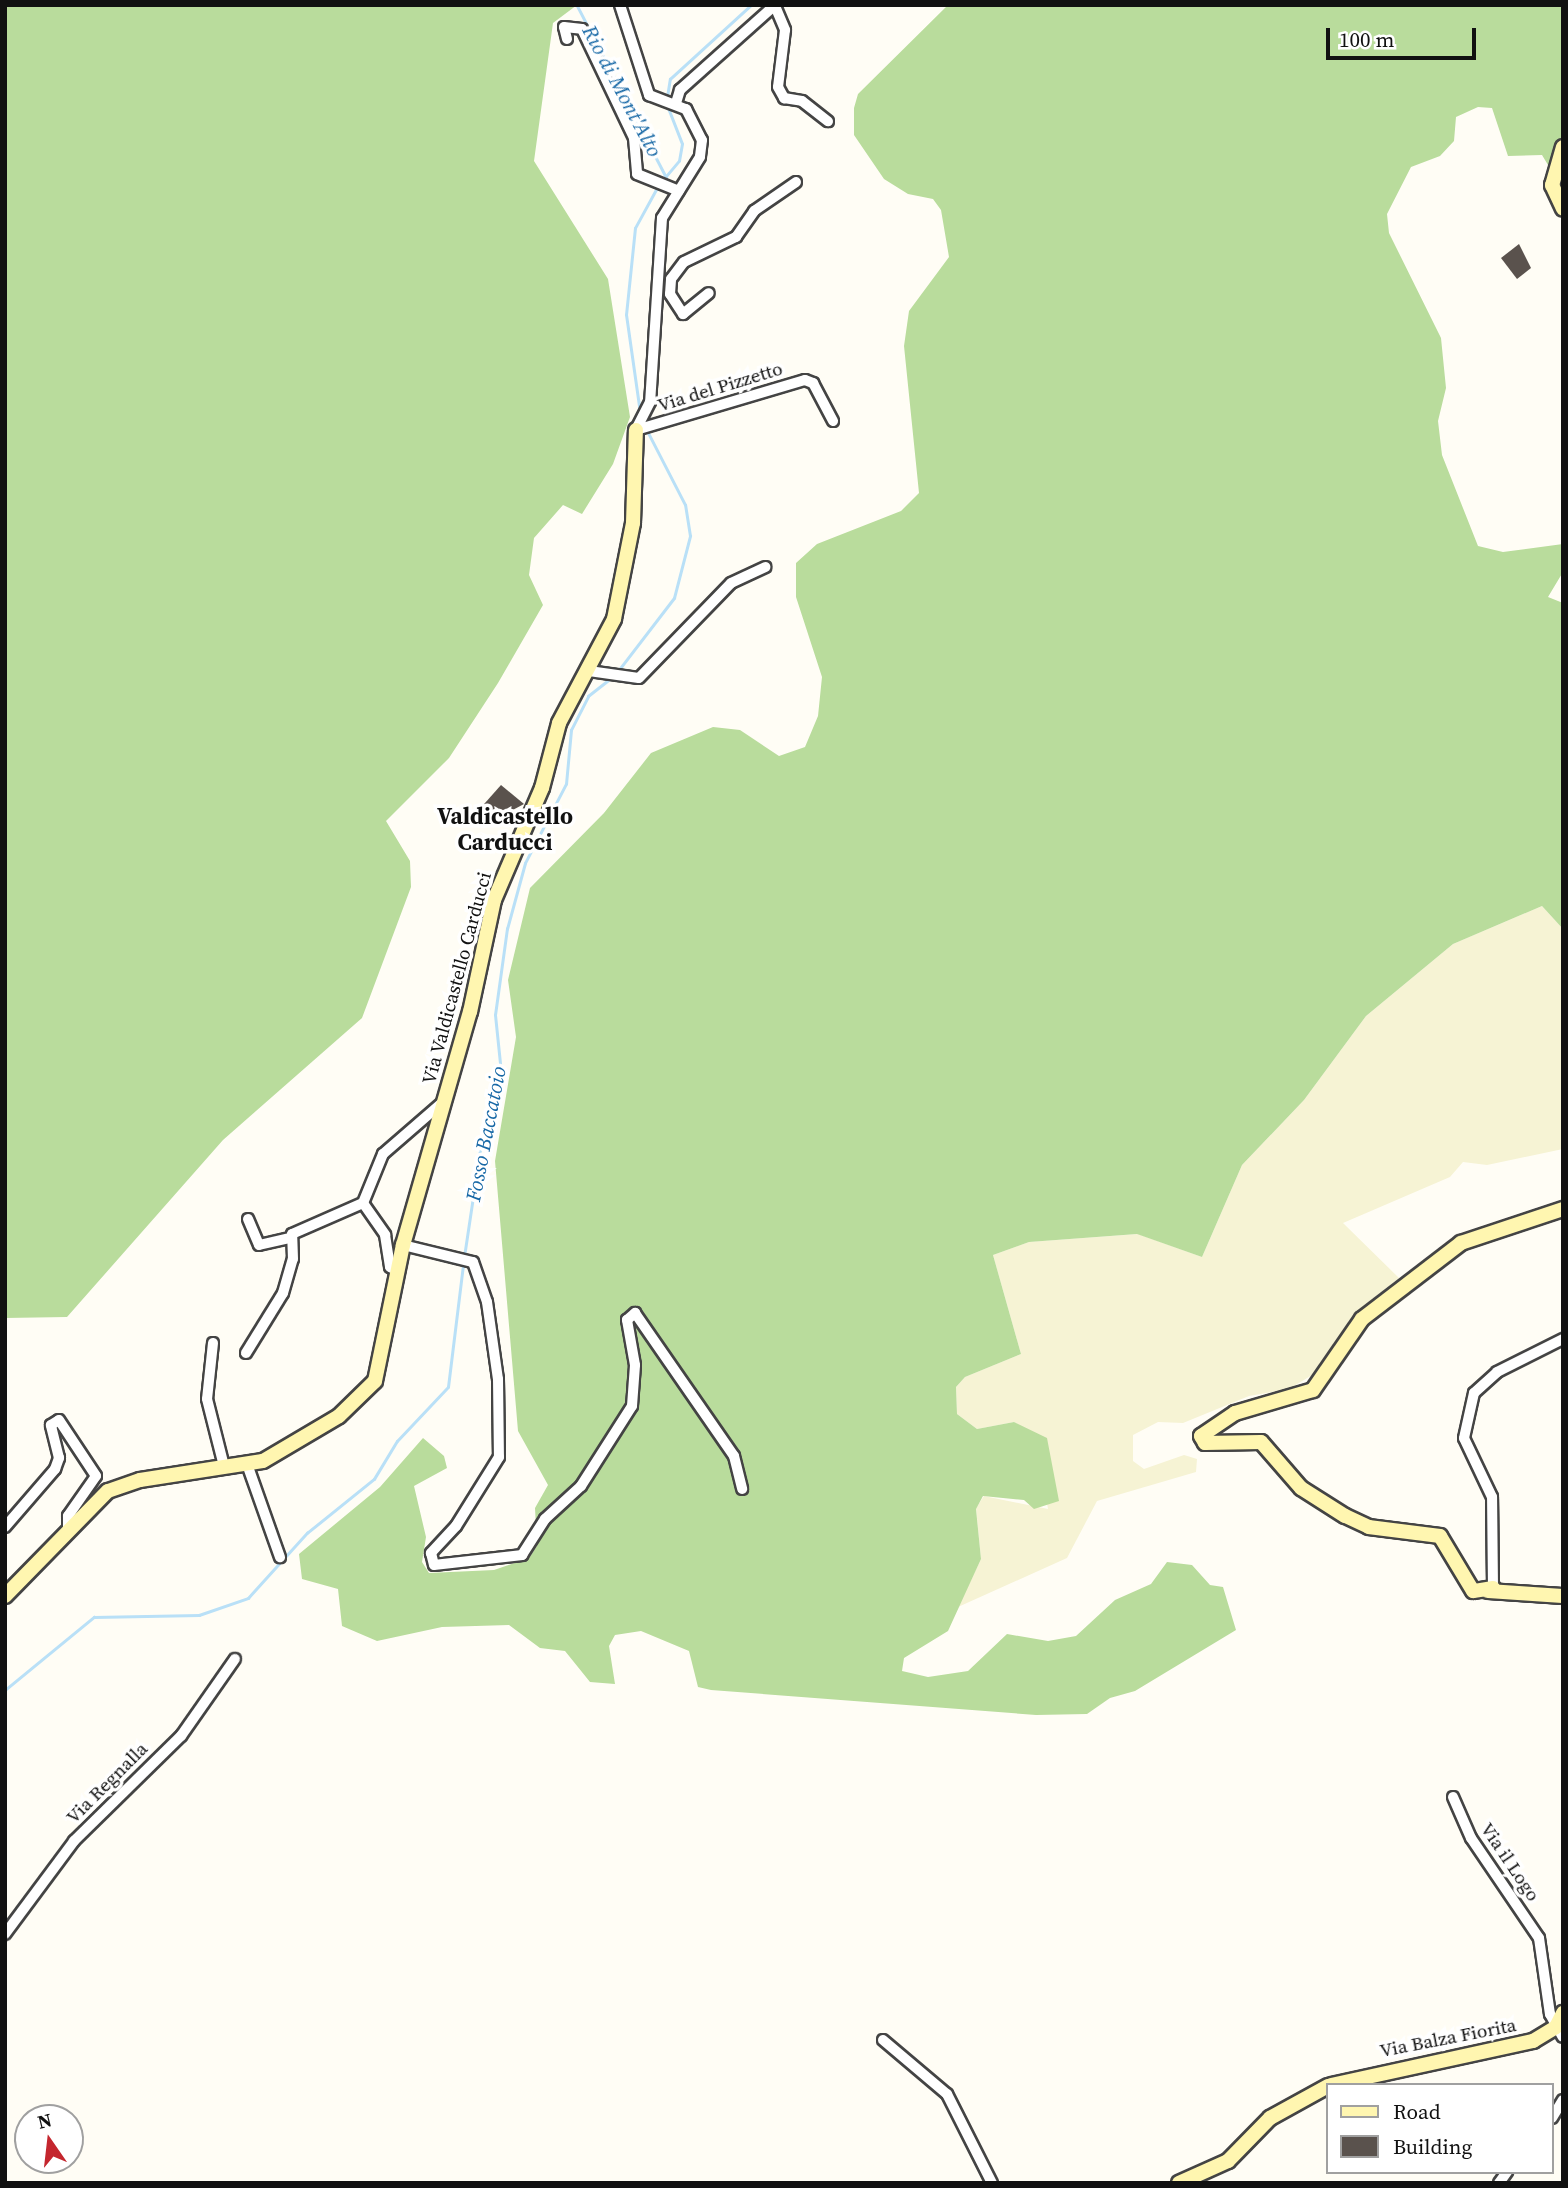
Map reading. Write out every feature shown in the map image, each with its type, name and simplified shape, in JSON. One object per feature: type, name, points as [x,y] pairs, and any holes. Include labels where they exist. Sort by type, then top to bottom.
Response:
[{"type":"street","name":"Via Valdicastello Carducci","points":[[5,1596],[68,1532],[95,1500],[123,1484],[247,1464],[314,1433],[368,1390],[383,1357],[403,1245],[443,1102],[494,900],[542,788],[559,723],[596,674],[625,578],[636,492],[636,430],[650,402],[649,359],[666,295],[662,218],[702,140],[670,102],[649,95],[620,5]]},
{"type":"street","points":[[670,102],[687,83],[775,6],[785,30],[778,87],[784,99],[802,102],[828,121]]},
{"type":"street","points":[[566,39],[564,27],[582,29],[634,138],[637,174],[651,176],[677,190]]},
{"type":"street","points":[[1563,147],[1552,185],[1563,209]]},
{"type":"street","points":[[709,293],[683,314],[666,295],[671,279],[684,262],[736,237],[754,211],[796,182]]},
{"type":"street","name":"Via del Pizzetto","points":[[636,430],[804,380],[813,383],[833,421]]},
{"type":"street","points":[[596,674],[624,680],[651,671],[731,583],[765,567]]},
{"type":"street","points":[[248,1219],[259,1245],[290,1238],[363,1203],[383,1154],[443,1102]]},
{"type":"street","points":[[363,1203],[385,1236],[390,1267],[398,1271]]},
{"type":"street","points":[[1563,1209],[1461,1243],[1362,1319],[1313,1390],[1235,1413],[1201,1436],[1205,1444],[1261,1442],[1301,1488],[1369,1527],[1440,1536],[1468,1584],[1490,1590],[1563,1596]]},
{"type":"street","points":[[246,1353],[284,1293],[293,1259],[290,1238]]},
{"type":"street","points":[[403,1245],[464,1257],[478,1269],[493,1335],[499,1457],[456,1526],[430,1553],[434,1565],[522,1555],[545,1519],[581,1486],[632,1406],[635,1365],[628,1320],[635,1313],[734,1456],[742,1489]]},
{"type":"street","points":[[1490,1590],[1492,1497],[1464,1438],[1474,1393],[1497,1372],[1563,1339]]},
{"type":"street","points":[[213,1343],[207,1399],[224,1466]]},
{"type":"street","name":"Via Valdicastello Carducci","points":[[5,1527],[55,1469],[60,1458],[51,1425],[59,1420],[96,1476],[68,1516],[68,1532]]},
{"type":"street","points":[[247,1464],[280,1557]]},
{"type":"street","name":"Via Regnalla","points":[[5,1934],[74,1840],[181,1736],[234,1659]]},
{"type":"street","name":"Via il Logo","points":[[1453,1797],[1471,1838],[1539,1938],[1559,2032]]},
{"type":"street","points":[[1559,2032],[1563,2012]]},
{"type":"street","name":"Via Balza Fiorita","points":[[1337,2083],[1408,2064],[1485,2055],[1559,2032]]},
{"type":"street","points":[[883,2040],[947,2094],[992,2183]]},
{"type":"street","name":"Via Balza Fiorita","points":[[1179,2183],[1228,2161],[1270,2118],[1326,2087]]},
{"type":"shaded area","points":[[1542,906],[1563,929],[1563,1149],[1487,1165],[1463,1162],[1450,1177],[1343,1223],[1399,1278],[1366,1304],[1322,1369],[1289,1389],[1249,1396],[1183,1423],[1158,1422],[1133,1435],[1133,1461],[1144,1469],[1184,1455],[1197,1459],[1196,1472],[1097,1501],[1067,1558],[958,1607],[981,1559],[976,1508],[984,1496],[1048,1509],[1035,1436],[1014,1422],[977,1429],[957,1414],[956,1387],[965,1377],[1021,1354],[993,1255],[1029,1242],[1138,1234],[1202,1257],[1242,1165],[1304,1100],[1366,1016],[1453,944]]},
{"type":"green space","points":[[5,5],[577,5],[553,23],[534,161],[608,279],[630,417],[613,464],[582,514],[563,505],[534,538],[529,575],[543,605],[498,683],[449,758],[386,821],[410,861],[411,887],[362,1018],[223,1140],[67,1317],[5,1318]]},
{"type":"green space","points":[[948,5],[1563,5],[1563,190],[1542,155],[1508,156],[1492,108],[1478,107],[1456,117],[1454,141],[1440,156],[1411,167],[1387,214],[1389,233],[1441,338],[1446,388],[1438,421],[1442,455],[1478,546],[1503,552],[1563,544],[1563,572],[1548,597],[1563,603],[1563,929],[1542,906],[1453,944],[1366,1016],[1304,1100],[1242,1165],[1202,1257],[1137,1234],[1029,1242],[993,1255],[1021,1354],[965,1377],[956,1387],[957,1414],[977,1429],[1014,1422],[1047,1438],[1059,1501],[1034,1509],[1024,1500],[983,1496],[976,1509],[981,1559],[948,1631],[904,1658],[902,1671],[928,1677],[968,1671],[1007,1634],[1048,1641],[1076,1636],[1115,1600],[1151,1584],[1167,1562],[1192,1565],[1210,1585],[1223,1587],[1236,1630],[1135,1691],[1110,1698],[1087,1714],[1036,1715],[711,1690],[698,1687],[689,1651],[641,1631],[615,1635],[609,1646],[615,1684],[590,1682],[565,1651],[540,1648],[509,1625],[442,1627],[377,1641],[342,1626],[338,1589],[302,1579],[299,1554],[380,1487],[423,1438],[444,1456],[447,1468],[414,1486],[426,1537],[422,1562],[429,1573],[494,1570],[529,1558],[537,1546],[535,1508],[548,1485],[518,1431],[495,1161],[516,1037],[508,980],[530,888],[604,813],[651,753],[713,727],[740,730],[779,756],[805,747],[818,716],[822,677],[796,597],[796,563],[817,544],[901,511],[919,493],[904,346],[909,311],[949,257],[941,210],[933,199],[908,194],[884,179],[854,135],[854,108],[858,94]]},
{"type":"building","points":[[1519,244],[1531,268],[1517,279],[1501,258]]},
{"type":"building","points":[[501,785],[524,804],[486,824],[477,812]]},
{"type":"waterway","name":"Rio di Mont'Alto","points":[[577,5],[666,177]]},
{"type":"waterway","points":[[667,97],[670,79],[751,5]]},
{"type":"waterway","points":[[662,181],[679,161],[682,144],[666,103]]},
{"type":"waterway","name":"Fosso Baccatoio","points":[[640,413],[626,315],[635,228],[658,186]]},
{"type":"waterway","name":"Fosso Baccatoio","points":[[618,671],[674,598],[690,536],[685,505],[646,429]]},
{"type":"waterway","name":"Fosso Baccatoio","points":[[464,1257],[482,1137],[501,1073],[495,1015],[507,929],[525,863],[566,784],[571,730],[588,696],[611,678]]},
{"type":"waterway","name":"Fosso Baccatoio","points":[[5,1690],[94,1617],[199,1615],[248,1598],[307,1533],[374,1479],[397,1441],[448,1387],[463,1264]]},
{"type":"district","name":"Valdicastello Carducci","points":[[505,829]]}]
